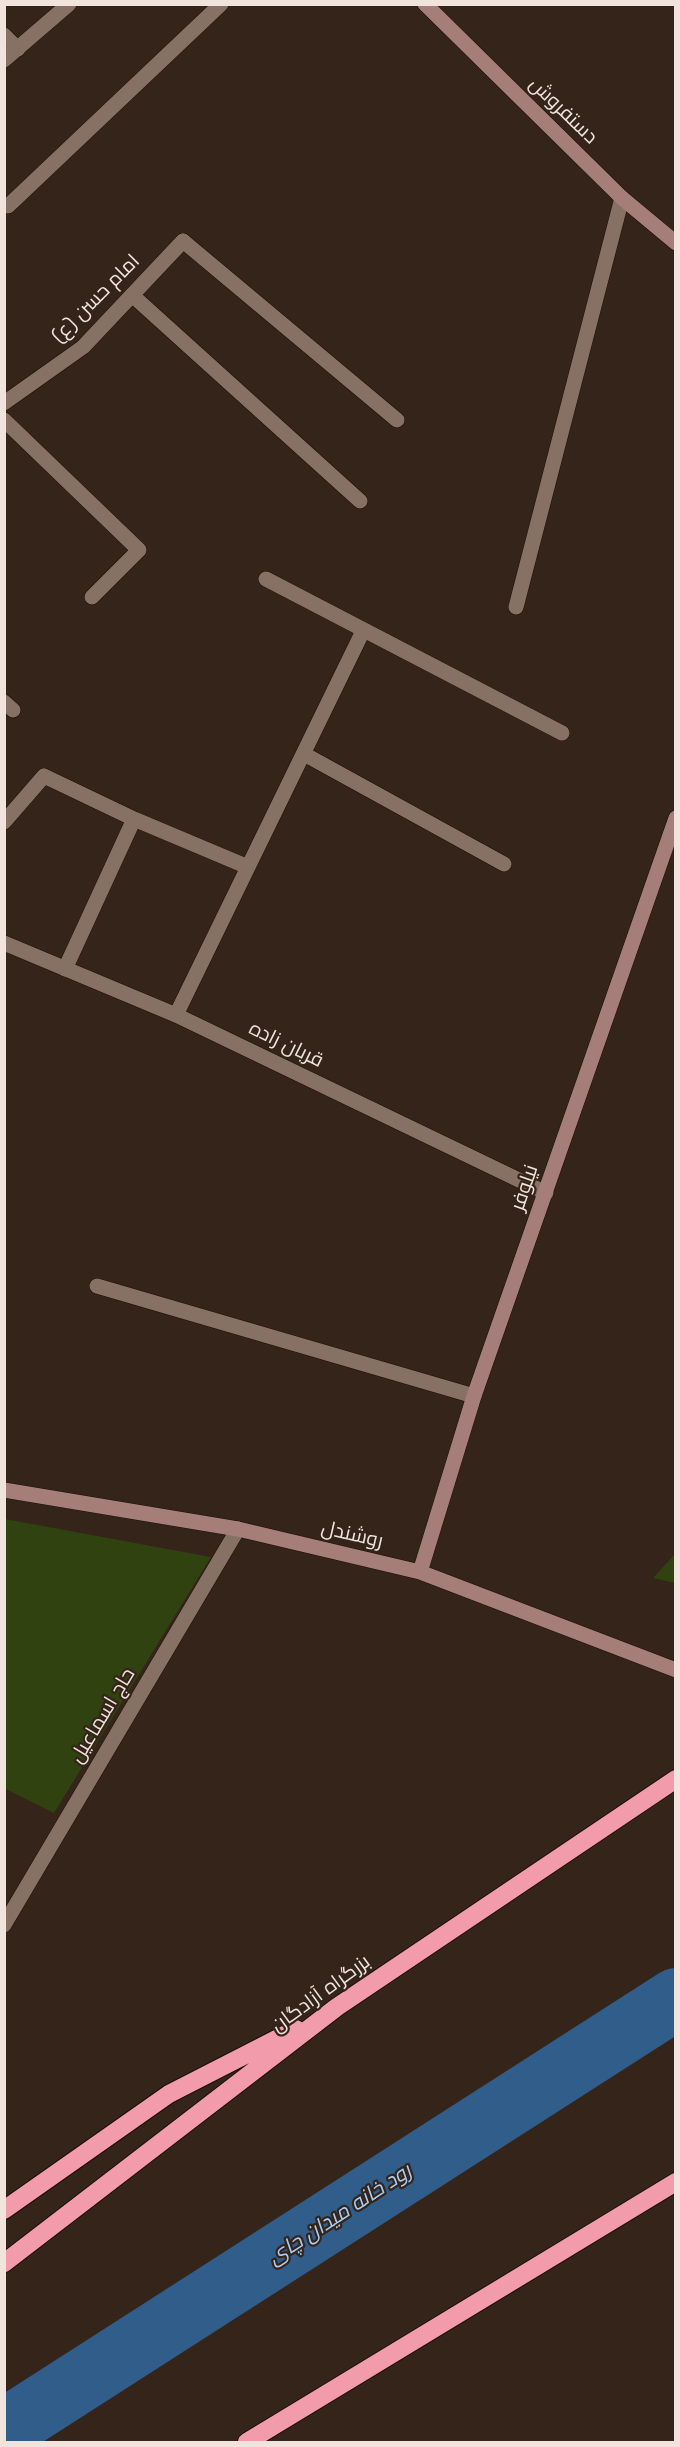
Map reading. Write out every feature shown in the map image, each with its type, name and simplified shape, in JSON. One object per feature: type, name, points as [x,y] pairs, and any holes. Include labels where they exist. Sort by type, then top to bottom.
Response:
[{"type":"highway","name":"بزرگراه آزادگان","points":[[4,2263],[337,2007],[675,1779]]},
{"type":"highway","points":[[4,2210],[169,2094],[337,2007]]},
{"type":"highway","points":[[247,2442],[675,2182]]},
{"type":"street","points":[[4,60],[69,4]]},
{"type":"street","points":[[8,206],[221,4]]},
{"type":"street","name":"دستفروش","points":[[425,4],[622,198],[675,243]]},
{"type":"street","points":[[4,35],[18,49]]},
{"type":"street","points":[[516,607],[622,198]]},
{"type":"street","name":"امام حسن (ع)","points":[[4,403],[83,347],[183,241],[397,420]]},
{"type":"street","points":[[132,295],[360,501]]},
{"type":"street","points":[[4,420],[139,550],[92,597]]},
{"type":"street","points":[[266,579],[562,733]]},
{"type":"street","points":[[176,1015],[363,631]]},
{"type":"street","points":[[304,754],[504,864]]},
{"type":"street","points":[[4,822],[44,776],[134,819],[248,867]]},
{"type":"street","name":"نیلوفر","points":[[420,1572],[474,1396],[675,818]]},
{"type":"street","points":[[65,969],[134,819]]},
{"type":"street","name":"قربان زاده","points":[[4,943],[176,1015],[546,1193]]},
{"type":"street","points":[[97,1286],[474,1396]]},
{"type":"street","name":"روشندل","points":[[4,1490],[238,1529],[420,1572],[675,1670]]},
{"type":"street","name":"حاج اسماعیل","points":[[4,1925],[238,1529]]},
{"type":"green space","points":[[5,1519],[211,1557],[54,1813],[6,1789],[5,1791]]},
{"type":"green space","points":[[675,1554],[675,1583],[653,1578]]},
{"type":"waterway","name":"رود خانه میدان چای","points":[[4,2430],[676,1999]]}]
